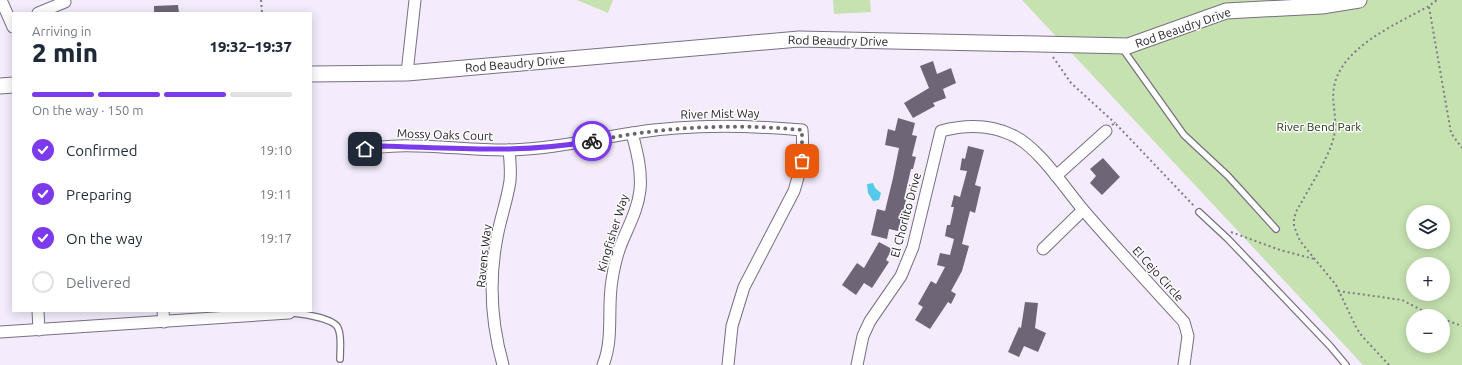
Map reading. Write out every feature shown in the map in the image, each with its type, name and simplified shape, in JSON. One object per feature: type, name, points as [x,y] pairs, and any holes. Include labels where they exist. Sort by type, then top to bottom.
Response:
[{"type":"street","points":[[1,0],[12,23]]},
{"type":"street","points":[[407,73],[415,0]]},
{"type":"street","name":"Rod Beaudry Drive","points":[[312,74],[407,73],[799,38],[1128,46],[1226,11],[1322,6],[1359,0]]},
{"type":"street","points":[[40,12],[65,2]]},
{"type":"street","points":[[0,86],[12,86]]},
{"type":"street","name":"River Mist Way","points":[[509,150],[571,145],[632,133],[674,128],[706,126],[759,127],[802,130],[802,161],[799,176],[794,191],[744,287],[732,326],[728,365]]},
{"type":"street","name":"El Cejo Circle","points":[[941,131],[968,126],[983,127],[1011,134],[1024,142],[1056,176],[1083,210],[1184,322],[1188,336],[1184,365]]},
{"type":"street","name":"El Chorlito Drive","points":[[857,365],[863,336],[870,322],[893,290],[908,262],[941,131]]},
{"type":"street","points":[[1056,176],[1106,131]]},
{"type":"street","name":"Kingfisher Way","points":[[603,365],[609,344],[610,301],[616,262],[635,212],[640,190],[639,161],[632,133]]},
{"type":"street","name":"Mossy Oaks Court","points":[[356,151],[382,146],[509,150]]},
{"type":"street","name":"Ravens Way","points":[[503,365],[496,337],[492,275],[495,244],[510,179],[509,150]]},
{"type":"street","points":[[1043,249],[1083,210]]},
{"type":"street","points":[[38,312],[39,330]]},
{"type":"street","points":[[0,332],[39,330],[163,316],[289,312]]},
{"type":"lane","points":[[1121,46],[1184,134],[1228,176],[1276,229]]},
{"type":"lane","points":[[1199,212],[1228,239],[1330,346],[1346,365]]},
{"type":"lane","points":[[289,312],[304,313],[336,324],[339,329],[340,359]]},
{"type":"path","points":[[261,0],[262,12]]},
{"type":"path","points":[[1389,365],[1357,329],[1336,285],[1300,241],[1294,226],[1294,218],[1330,149],[1334,136],[1336,126],[1333,88],[1336,76],[1347,60],[1364,44],[1437,0]]},
{"type":"path","points":[[1429,6],[1451,133],[1462,148]]},
{"type":"path","points":[[1045,45],[1071,83],[1115,122],[1199,212]]},
{"type":"path","points":[[1106,131],[1115,122]]},
{"type":"path","points":[[1229,231],[1280,250],[1316,260]]},
{"type":"path","points":[[1338,291],[1402,300],[1419,309]]},
{"type":"path","points":[[1450,322],[1462,326]]},
{"type":"green space","points":[[577,0],[613,0],[608,13]]},
{"type":"green space","points":[[833,0],[870,0],[871,12],[834,14]]},
{"type":"green space","name":"River Bend Park","points":[[1022,0],[1462,0],[1462,365],[1363,365]]},
{"type":"water","points":[[873,183],[875,188],[881,193],[879,200],[873,201],[868,193],[867,184]]},
{"type":"building","points":[[178,5],[179,12],[154,12],[154,6]]},
{"type":"building","points":[[933,61],[937,74],[951,68],[956,83],[943,89],[946,98],[933,103],[935,106],[913,118],[904,103],[929,88],[920,66]]},
{"type":"building","points":[[898,118],[915,123],[912,135],[917,136],[912,156],[916,157],[913,169],[911,169],[904,199],[906,200],[898,231],[889,229],[887,239],[871,235],[877,209],[885,211],[893,178],[899,148],[885,145],[888,129],[895,131]]},
{"type":"building","points":[[968,146],[984,150],[975,185],[981,187],[975,213],[970,211],[962,244],[969,246],[962,271],[951,291],[956,294],[951,304],[948,302],[930,329],[915,320],[923,307],[918,304],[931,281],[936,284],[945,267],[937,265],[940,253],[950,255],[954,239],[945,236],[947,225],[950,225],[954,207],[951,207],[954,195],[960,197],[967,171],[960,170],[962,158],[965,159]]},
{"type":"building","points":[[1103,158],[1120,177],[1102,195],[1090,183],[1096,176],[1090,169]]},
{"type":"building","points":[[879,242],[892,249],[886,260],[889,262],[872,288],[864,283],[856,295],[842,285],[857,263],[864,268]]},
{"type":"building","points":[[1025,302],[1038,303],[1035,328],[1046,333],[1038,352],[1024,346],[1019,357],[1008,352],[1019,327],[1021,328]]},
{"type":"way so far","points":[[592,141],[632,133],[674,128],[706,126],[772,127],[802,130],[802,161]]},
{"type":"route","points":[[365,149],[382,146],[509,150],[544,148],[592,141]]}]
